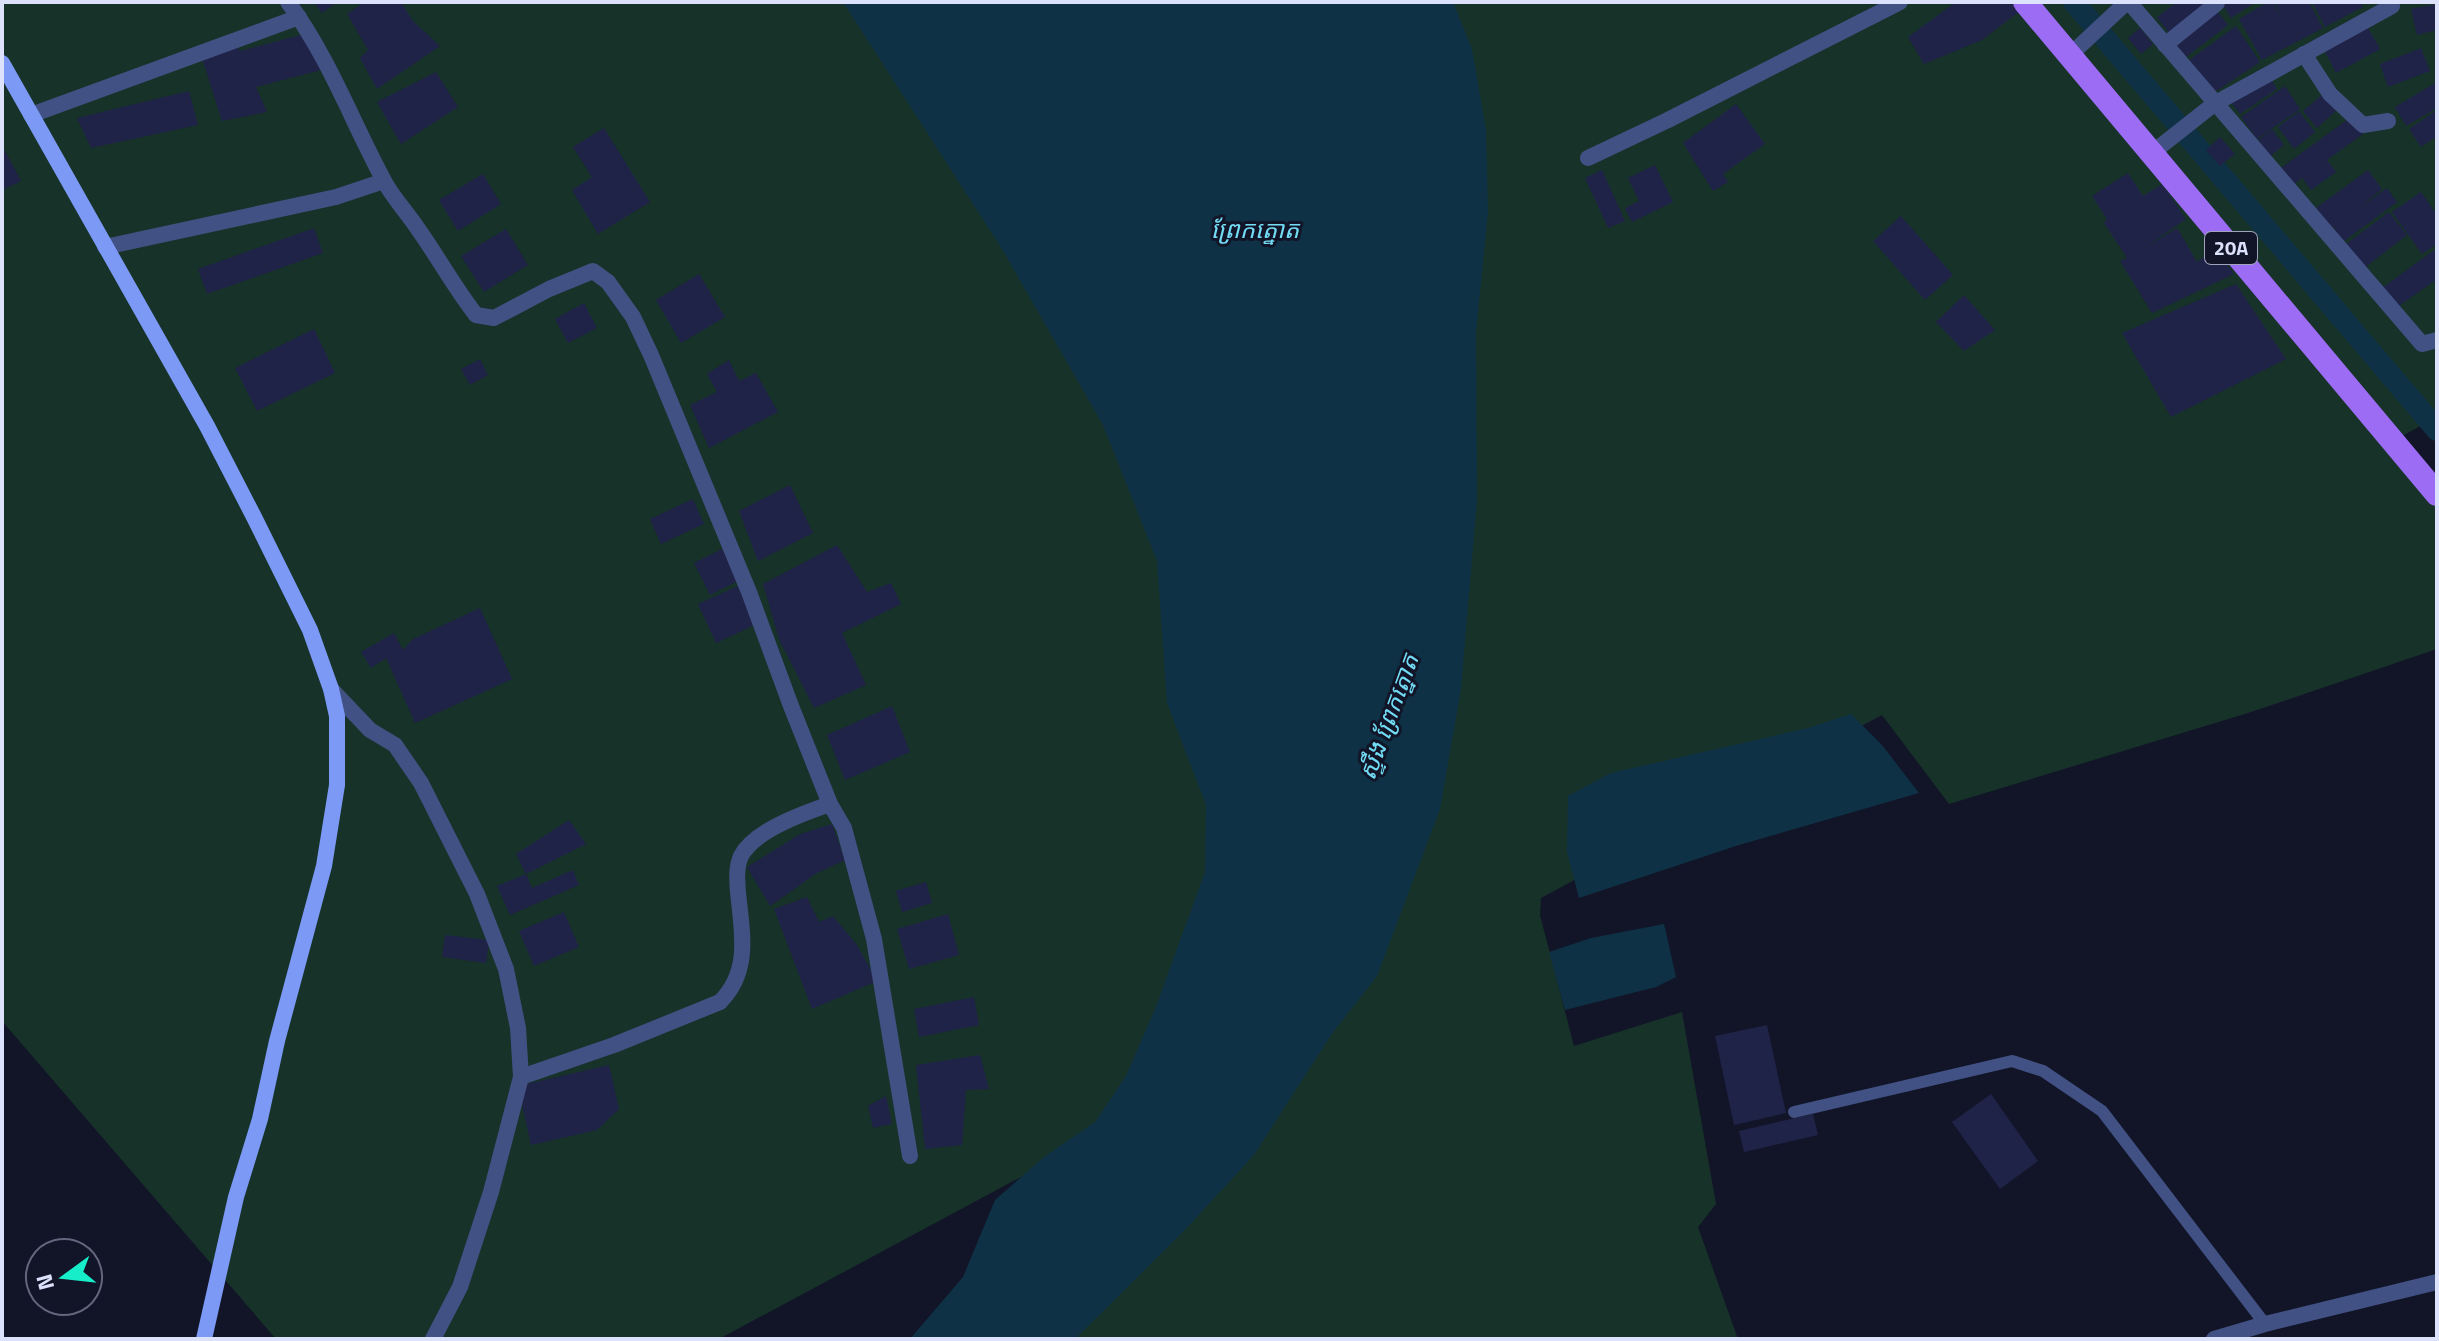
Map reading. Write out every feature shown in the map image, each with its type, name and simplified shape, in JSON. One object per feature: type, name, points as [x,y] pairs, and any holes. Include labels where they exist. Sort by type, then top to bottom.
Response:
[{"type":"main road","name":"20A","points":[[2025,2],[2437,494]]},
{"type":"main road","points":[[2,63],[207,426],[254,517],[310,630],[337,716],[337,785],[324,866],[260,1119],[236,1197],[204,1339]]},
{"type":"street","points":[[288,2],[309,31],[384,181],[476,315],[494,318],[549,289],[593,271],[608,282],[633,317],[749,592],[830,804],[844,828],[874,939],[910,1156]]},
{"type":"street","points":[[1588,158],[1900,2]]},
{"type":"street","points":[[2165,45],[2217,3]]},
{"type":"street","points":[[2069,56],[2124,5],[2165,45],[2209,108],[2422,344],[2437,340]]},
{"type":"street","points":[[2152,153],[2209,108],[2392,6]]},
{"type":"street","points":[[31,115],[299,17]]},
{"type":"street","points":[[2304,54],[2330,94],[2363,125],[2388,121]]},
{"type":"street","points":[[105,247],[336,197],[384,181]]},
{"type":"street","points":[[331,689],[370,730],[395,745],[421,783],[477,894],[506,969],[518,1028],[521,1077],[491,1192],[460,1287],[433,1339]]},
{"type":"street","points":[[521,1077],[614,1045],[720,1002],[739,977],[742,957],[736,872],[742,855],[756,840],[776,827],[830,804]]},
{"type":"street","points":[[2214,1339],[2267,1332],[2437,1282]]},
{"type":"lane","points":[[1794,1112],[2012,1061],[2043,1071],[2102,1111],[2267,1332]]},
{"type":"green space","points":[[2,2],[2437,2],[2437,417],[2393,441],[2437,494],[2437,649],[2248,713],[1949,804],[1882,715],[1541,898],[1540,915],[1574,1046],[1682,1012],[1716,1204],[1698,1227],[1738,1339],[1075,1339],[1116,1296],[1362,994],[719,1339],[276,1339],[2,1021]]},
{"type":"water","name":"ព្រែកត្នោត","points":[[843,2],[1453,2],[1472,49],[1486,130],[1488,212],[1476,332],[1477,499],[1461,689],[1440,809],[1377,976],[1331,1035],[1254,1155],[1183,1232],[1075,1339],[910,1339],[963,1277],[995,1200],[1044,1157],[1095,1122],[1126,1076],[1155,1009],[1205,872],[1206,805],[1167,703],[1157,561],[1103,425],[1002,249]]},
{"type":"water","points":[[1851,714],[1882,745],[1919,793],[1739,845],[1579,898],[1567,852],[1568,796],[1611,773],[1808,728]]},
{"type":"water","points":[[1664,924],[1676,977],[1656,987],[1565,1010],[1549,952],[1591,938]]},
{"type":"building","points":[[314,2],[337,2],[322,13]]},
{"type":"building","points":[[364,2],[401,2],[413,21],[440,46],[377,89],[360,58],[368,50],[347,14]]},
{"type":"building","points":[[1956,2],[2012,2],[2020,11],[1982,40],[1924,64],[1908,37]]},
{"type":"building","points":[[2177,2],[2211,2],[2169,33],[2157,17]]},
{"type":"building","points":[[2221,2],[2256,2],[2231,18]]},
{"type":"building","points":[[2273,2],[2282,19],[2275,3],[2309,2],[2323,28],[2262,60],[2239,19]]},
{"type":"building","points":[[2312,2],[2361,2],[2363,7],[2325,27]]},
{"type":"building","points":[[2437,4],[2437,30],[2417,35],[2411,9]]},
{"type":"building","points":[[2215,8],[2228,25],[2186,57],[2173,40]]},
{"type":"building","points":[[2236,26],[2260,62],[2212,94],[2188,61]]},
{"type":"building","points":[[2367,26],[2380,49],[2336,73],[2324,50]]},
{"type":"building","points":[[2140,28],[2153,44],[2141,54],[2128,38]]},
{"type":"building","points":[[305,34],[321,70],[256,87],[267,112],[222,121],[202,58],[238,47],[240,51]]},
{"type":"building","points":[[2421,48],[2430,71],[2388,87],[2380,64]]},
{"type":"building","points":[[436,72],[458,107],[401,144],[377,102]]},
{"type":"building","points":[[2269,76],[2277,89],[2240,114],[2231,102]]},
{"type":"building","points":[[2437,82],[2437,108],[2406,126],[2395,107]]},
{"type":"building","points":[[2285,86],[2300,109],[2257,139],[2241,117]]},
{"type":"building","points":[[189,91],[198,125],[91,148],[77,118]]},
{"type":"building","points":[[2322,95],[2336,111],[2317,128],[2303,111]]},
{"type":"building","points":[[1736,104],[1765,144],[1723,174],[1728,182],[1713,191],[1683,143]]},
{"type":"building","points":[[2437,110],[2437,136],[2421,147],[2409,129]]},
{"type":"building","points":[[2299,111],[2315,132],[2294,149],[2278,127]]},
{"type":"building","points":[[2351,117],[2363,134],[2327,160],[2336,172],[2311,190],[2302,178],[2293,185],[2281,168]]},
{"type":"building","points":[[604,128],[650,202],[598,234],[572,190],[592,177],[573,147]]},
{"type":"building","points":[[2272,129],[2284,145],[2270,156],[2258,140]]},
{"type":"building","points":[[2220,137],[2235,154],[2220,166],[2206,150]]},
{"type":"building","points":[[2,145],[21,181],[2,190]]},
{"type":"building","points":[[1655,165],[1673,202],[1632,222],[1625,208],[1639,201],[1628,178]]},
{"type":"building","points":[[1602,170],[1625,221],[1608,228],[1585,178]]},
{"type":"building","points":[[2368,170],[2382,189],[2359,208],[2387,188],[2397,202],[2343,242],[2316,208]]},
{"type":"building","points":[[2128,173],[2143,196],[2162,184],[2186,219],[2143,249],[2177,228],[2197,262],[2216,249],[2234,274],[2152,313],[2120,261],[2127,258],[2104,223],[2107,219],[2092,196]]},
{"type":"building","points":[[483,174],[501,204],[458,231],[439,200]]},
{"type":"building","points":[[2421,192],[2437,215],[2437,244],[2422,254],[2392,212]]},
{"type":"building","points":[[2389,212],[2407,235],[2364,268],[2346,244]]},
{"type":"building","points":[[1901,216],[1953,275],[1925,300],[1873,241]]},
{"type":"building","points":[[314,228],[323,253],[207,294],[198,269]]},
{"type":"building","points":[[506,229],[528,265],[484,292],[461,256]]},
{"type":"building","points":[[2437,248],[2437,279],[2396,308],[2382,288]]},
{"type":"building","points":[[699,274],[725,317],[681,343],[656,300]]},
{"type":"building","points":[[2236,284],[2286,359],[2171,417],[2122,333]]},
{"type":"building","points":[[1964,295],[1995,330],[1964,351],[1936,322]]},
{"type":"building","points":[[584,303],[597,328],[568,343],[555,319]]},
{"type":"building","points":[[314,329],[335,373],[257,411],[235,368]]},
{"type":"building","points":[[480,359],[488,375],[470,385],[461,369]]},
{"type":"building","points":[[729,360],[739,381],[756,373],[778,412],[709,448],[690,405],[717,392],[707,374]]},
{"type":"building","points":[[790,485],[813,533],[758,561],[739,511]]},
{"type":"building","points":[[693,499],[704,524],[661,544],[650,519]]},
{"type":"building","points":[[837,545],[867,592],[891,583],[901,604],[842,633],[866,685],[814,708],[779,639],[763,584]]},
{"type":"building","points":[[722,549],[738,581],[710,595],[694,563]]},
{"type":"building","points":[[740,585],[757,624],[716,643],[698,604]]},
{"type":"building","points":[[480,608],[512,679],[415,723],[386,658],[371,668],[361,652],[394,633],[403,650],[413,639]]},
{"type":"building","points":[[892,706],[910,752],[845,780],[827,735]]},
{"type":"building","points":[[569,820],[586,844],[526,874],[516,854]]},
{"type":"building","points":[[832,824],[845,860],[817,873],[770,906],[747,867],[800,834]]},
{"type":"building","points":[[573,870],[579,885],[510,915],[497,886],[526,874],[532,888]]},
{"type":"building","points":[[926,882],[932,903],[902,912],[896,891]]},
{"type":"building","points":[[807,897],[819,922],[833,916],[857,945],[877,981],[812,1009],[774,909]]},
{"type":"building","points":[[564,912],[579,947],[534,966],[519,931]]},
{"type":"building","points":[[948,914],[959,955],[909,969],[897,929]]},
{"type":"building","points":[[445,935],[489,940],[486,963],[442,957]]},
{"type":"building","points":[[974,997],[979,1025],[919,1037],[914,1009]]},
{"type":"building","points":[[1767,1025],[1786,1113],[1734,1125],[1715,1036]]},
{"type":"building","points":[[980,1055],[989,1089],[966,1090],[962,1145],[925,1149],[916,1065]]},
{"type":"building","points":[[609,1065],[619,1109],[597,1130],[531,1145],[518,1086]]},
{"type":"building","points":[[1991,1094],[2038,1161],[2000,1189],[1952,1122]]},
{"type":"building","points":[[886,1096],[892,1124],[873,1128],[868,1106]]},
{"type":"building","points":[[1813,1114],[1818,1135],[1744,1152],[1739,1131]]},
{"type":"waterway","points":[[2074,2],[2437,430]]},
{"type":"water label","name":"ស្ទឹង ព្រែកត្នោត","points":[[1389,717]]}]
